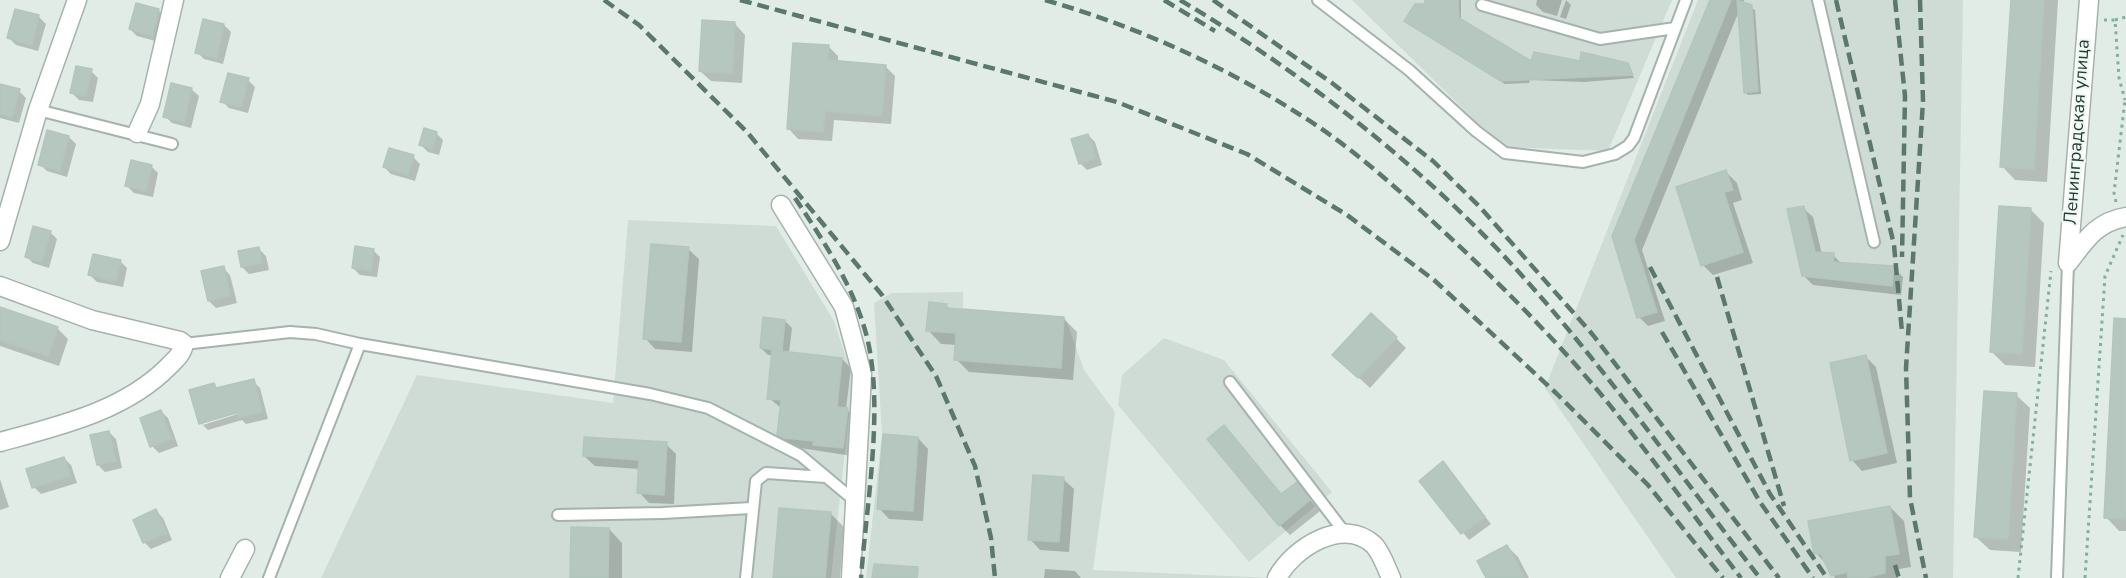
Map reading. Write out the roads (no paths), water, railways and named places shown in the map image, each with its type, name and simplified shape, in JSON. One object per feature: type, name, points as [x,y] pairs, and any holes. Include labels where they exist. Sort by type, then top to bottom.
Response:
[{"type":"street","points":[[0,241],[38,110],[77,0]]},
{"type":"street","points":[[137,133],[150,104],[174,0]]},
{"type":"street","name":"Ленинградская улица","points":[[2060,266],[2089,0]]},
{"type":"street","points":[[2086,37],[2099,0]]},
{"type":"street","points":[[781,205],[844,308],[862,374],[851,578]]},
{"type":"street","points":[[2060,266],[2093,230],[2123,218]]},
{"type":"street","points":[[0,286],[92,320],[180,341],[184,344],[183,352],[157,378],[121,401],[57,426],[0,442]]},
{"type":"street","points":[[1277,578],[1296,553],[1314,541],[1345,533],[1356,535],[1374,545],[1391,578]]},
{"type":"street","points":[[230,578],[245,549]]},
{"type":"lane","points":[[1320,0],[1409,70],[1496,148],[1505,153],[1564,161],[1602,159],[1628,146],[1634,138],[1686,0]]},
{"type":"lane","points":[[1818,0],[1874,242]]},
{"type":"lane","points":[[1482,5],[1600,39],[1675,28]]},
{"type":"lane","points":[[38,110],[137,133],[172,144]]},
{"type":"lane","points":[[2057,578],[2060,266]]},
{"type":"lane","points":[[184,344],[290,332],[316,334],[360,344],[650,394],[708,408],[800,455],[855,501]]},
{"type":"lane","points":[[269,578],[313,471],[360,344]]},
{"type":"lane","points":[[1230,382],[1345,533]]},
{"type":"lane","points":[[746,578],[751,508],[756,481],[766,473],[826,477]]},
{"type":"lane","points":[[558,515],[663,513],[751,508]]},
{"type":"railway","points":[[604,0],[639,25],[747,132],[882,295],[936,376],[975,466],[991,538],[995,578]]},
{"type":"railway","points":[[740,0],[1117,102],[1247,154],[1347,215],[1434,280],[1556,393],[1648,485],[1723,578]]},
{"type":"railway","points":[[1045,0],[1112,22],[1210,64],[1272,97],[1336,139],[1368,164],[1472,258],[1535,320],[1575,364],[1632,433],[1741,578]]},
{"type":"railway","points":[[1164,0],[1215,31]]},
{"type":"railway","points":[[1180,0],[1226,28],[1318,92],[1407,163],[1449,201],[1525,279],[1586,351],[1760,578]]},
{"type":"railway","points":[[1213,0],[1332,83],[1433,161],[1480,207],[1593,335],[1779,578]]},
{"type":"railway","points":[[1836,0],[1894,245],[1902,332]]},
{"type":"railway","points":[[1895,0],[1905,96],[1902,257]]},
{"type":"railway","points":[[1920,0],[1923,101],[1906,368],[1910,498],[1926,578]]},
{"type":"railway","points":[[795,198],[831,254],[852,295],[867,336],[871,358],[874,384],[874,440],[861,578]]},
{"type":"railway","points":[[1650,267],[1770,494],[1827,578]]},
{"type":"railway","points":[[1717,277],[1784,506]]},
{"type":"railway","points":[[1662,332],[1760,502],[1813,578]]},
{"type":"railway","points":[[1895,565],[1899,578]]}]
